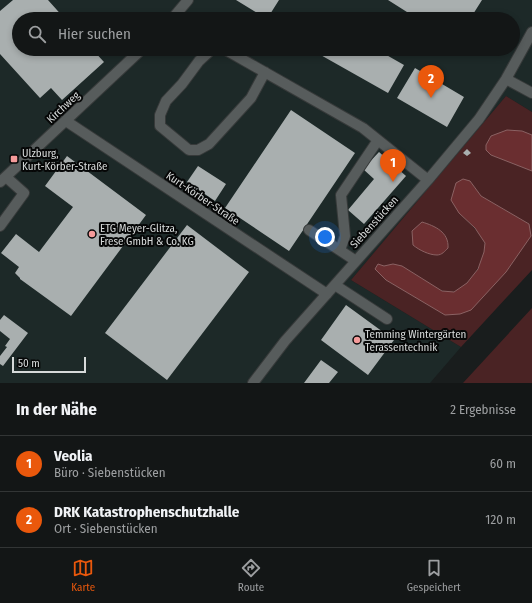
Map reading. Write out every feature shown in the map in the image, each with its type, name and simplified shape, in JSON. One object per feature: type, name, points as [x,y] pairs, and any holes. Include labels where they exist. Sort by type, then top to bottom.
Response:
[{"type":"street","points":[[179,12],[188,0]]},
{"type":"street","name":"Siebenstücken","points":[[520,54],[532,32]]},
{"type":"street","name":"Kirchweg","points":[[3,180],[135,56]]},
{"type":"street","points":[[204,56],[166,101],[160,115],[160,126],[189,150],[198,150],[209,144],[251,98],[265,72]]},
{"type":"street","points":[[236,56],[363,128],[428,180]]},
{"type":"street","name":"Siebenstücken","points":[[253,383],[285,342],[428,180],[479,119],[506,79],[519,56]]},
{"type":"street","points":[[506,79],[532,93]]},
{"type":"street","name":"Kurt-Körber-Straße","points":[[66,121],[327,294]]},
{"type":"street","points":[[340,250],[345,236],[341,195],[378,140]]},
{"type":"street","points":[[0,226],[24,193],[3,180]]},
{"type":"street","points":[[309,230],[356,260]]},
{"type":"street","points":[[335,285],[387,319]]},
{"type":"shaded area","points":[[0,0],[532,0],[532,112],[506,96],[351,280],[461,347],[430,383],[0,383]]},
{"type":"shaded area","points":[[506,96],[532,112],[532,135],[522,131],[491,136],[486,145],[486,150],[491,155],[532,171],[532,270],[461,347],[351,280]],"holes":[[[470,181],[481,196],[529,224],[445,315],[386,280],[380,272],[387,266],[396,265],[405,268],[443,291],[452,292],[464,286],[475,273],[485,250],[484,240],[459,213]]]},
{"type":"shaded area","points":[[507,130],[522,131],[532,135],[532,171],[491,155],[486,150],[486,145],[491,136]]},
{"type":"shaded area","points":[[463,179],[470,181],[481,196],[529,224],[531,236],[506,272],[471,310],[460,314],[445,315],[386,280],[375,269],[378,264],[384,266],[393,264],[402,266],[442,291],[454,292],[467,283],[478,269],[484,252],[485,243],[475,228],[459,213],[451,200],[456,183]]},
{"type":"shaded area","points":[[422,222],[440,230],[444,234],[448,242],[448,248],[442,254],[431,254],[413,245],[412,231]]},
{"type":"shaded area","points":[[532,308],[532,383],[463,383]]},
{"type":"building","points":[[13,0],[48,0],[59,12],[12,12],[12,56],[98,56],[104,62],[62,100],[51,88],[40,98],[0,54],[0,11]]},
{"type":"building","points":[[236,0],[279,0],[271,12],[256,12]]},
{"type":"building","points":[[388,0],[482,0],[474,12],[407,12]]},
{"type":"building","points":[[322,56],[388,56],[404,65],[388,93]]},
{"type":"building","points":[[415,68],[464,97],[447,127],[397,98]]},
{"type":"building","points":[[291,110],[355,153],[289,251],[225,208]]},
{"type":"building","points":[[467,149],[471,153],[467,156],[463,153]]},
{"type":"building","points":[[379,152],[406,176],[364,224],[348,210],[374,179],[363,169]]},
{"type":"building","name":"ETG Meyer-Glitza, Frese GmbH & Co. KG","points":[[67,156],[146,215],[71,316],[20,279],[15,273],[19,267],[1,253],[16,234],[39,252],[73,207],[45,186]]},
{"type":"building","points":[[198,166],[226,184],[215,201],[187,182]]},
{"type":"building","points":[[187,225],[249,272],[167,380],[105,333]]},
{"type":"building","name":"Temming Wintergärten Terassentechnik","points":[[346,305],[394,340],[368,375],[321,340]]},
{"type":"building","points":[[4,315],[28,333],[3,366],[0,364],[0,356],[7,347],[5,346],[10,339],[0,331],[0,320]]},
{"type":"building","points":[[321,360],[338,372],[329,383],[304,383]]},
{"type":"place","name":"DRK Katastrophenschutzhalle","points":[[431,98]]},
{"type":"place","name":"Ulzburg, Kurt-Körber-Straße","points":[[14,159]]},
{"type":"place","name":"Veolia","points":[[393,182]]},
{"type":"place","name":"ETG Meyer-Glitza, Frese GmbH & Co. KG","points":[[92,234]]},
{"type":"place","name":"Temming Wintergärten Terassentechnik","points":[[357,340]]}]
